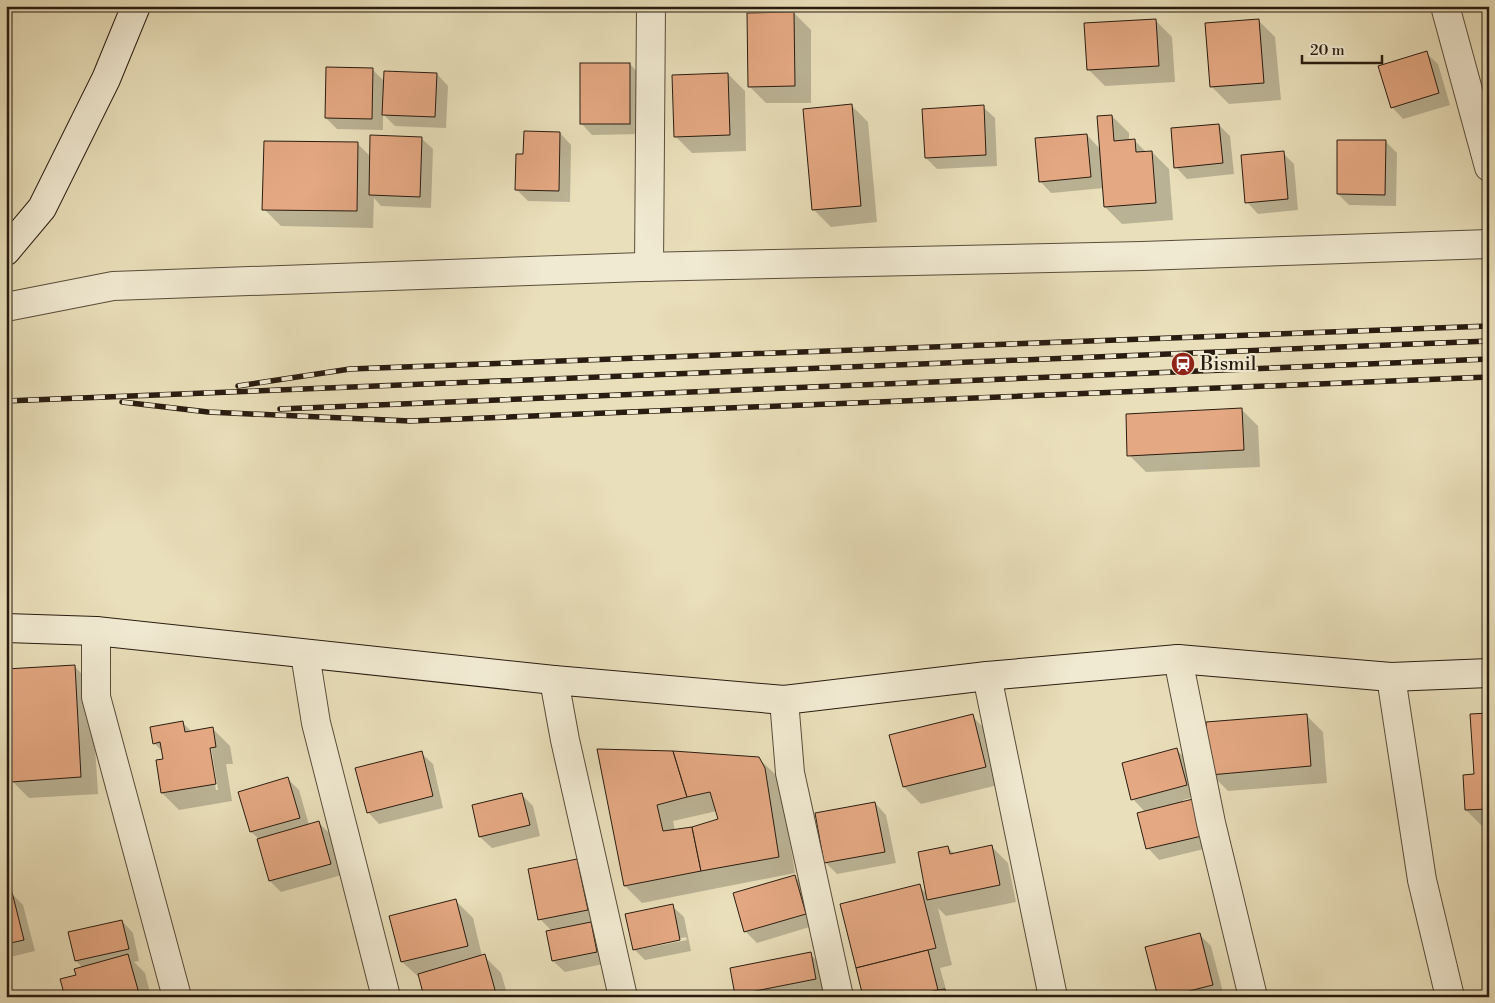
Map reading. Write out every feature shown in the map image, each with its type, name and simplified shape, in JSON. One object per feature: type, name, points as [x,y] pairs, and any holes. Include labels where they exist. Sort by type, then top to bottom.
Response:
[{"type":"street","points":[[6,251],[42,208],[106,79],[136,6]]},
{"type":"street","points":[[649,267],[651,6]]},
{"type":"street","points":[[1445,6],[1489,167]]},
{"type":"street","points":[[6,307],[113,286],[649,267],[1142,256],[1489,244]]},
{"type":"street","points":[[6,628],[96,631],[554,680],[784,700],[987,676],[1178,660],[1391,677],[1489,673]]},
{"type":"street","points":[[96,631],[96,697],[177,997]]},
{"type":"street","points":[[305,654],[316,723],[386,997]]},
{"type":"street","points":[[1178,660],[1212,823],[1253,997]]},
{"type":"street","points":[[987,676],[1053,997]]},
{"type":"street","points":[[1391,677],[1422,880],[1450,997]]},
{"type":"street","points":[[554,680],[565,740],[623,997]]},
{"type":"street","points":[[784,700],[790,773],[839,997]]},
{"type":"building","points":[[794,12],[795,86],[748,87],[747,13]]},
{"type":"building","points":[[1156,19],[1159,66],[1087,70],[1084,23]]},
{"type":"building","points":[[1259,19],[1264,83],[1210,87],[1205,23]]},
{"type":"building","points":[[1427,51],[1439,93],[1391,108],[1378,66]]},
{"type":"building","points":[[580,63],[630,63],[630,124],[580,124]]},
{"type":"building","points":[[326,67],[373,68],[372,119],[325,118]]},
{"type":"building","points":[[384,71],[437,73],[435,117],[382,115]]},
{"type":"building","points":[[728,73],[730,135],[674,137],[672,75]]},
{"type":"building","points":[[852,104],[861,206],[812,210],[803,109]]},
{"type":"building","points":[[984,105],[986,155],[925,158],[922,109]]},
{"type":"building","points":[[1112,115],[1114,141],[1135,139],[1136,152],[1152,151],[1156,203],[1104,207],[1097,116]]},
{"type":"building","points":[[1219,124],[1223,163],[1174,168],[1171,128]]},
{"type":"building","points":[[524,131],[560,132],[559,191],[515,190],[516,154],[523,154]]},
{"type":"building","points":[[1087,134],[1091,177],[1039,182],[1035,138]]},
{"type":"building","points":[[370,135],[422,137],[420,197],[369,195]]},
{"type":"building","points":[[1337,140],[1386,140],[1385,195],[1337,194]]},
{"type":"building","points":[[264,141],[358,142],[357,211],[262,210]]},
{"type":"building","points":[[1284,151],[1288,199],[1245,203],[1241,155]]},
{"type":"building","name":"Bismil","points":[[1242,408],[1244,450],[1127,456],[1126,414]]},
{"type":"building","points":[[75,665],[81,777],[11,782],[6,669]]},
{"type":"building","points":[[1489,713],[1489,809],[1465,810],[1463,775],[1474,774],[1470,714]]},
{"type":"building","points":[[973,714],[986,767],[903,787],[889,735]]},
{"type":"building","points":[[1307,714],[1311,766],[1210,775],[1206,722]]},
{"type":"building","points":[[183,721],[185,732],[213,727],[216,747],[210,748],[216,784],[161,793],[156,760],[163,759],[160,742],[153,744],[150,727]]},
{"type":"building","points":[[1177,748],[1187,785],[1131,800],[1122,763]]},
{"type":"building","points":[[597,749],[673,751],[687,797],[657,805],[663,831],[692,827],[701,871],[624,886]]},
{"type":"building","points":[[422,751],[433,796],[367,813],[355,768]]},
{"type":"building","points":[[673,751],[759,757],[765,768],[779,857],[701,871],[692,827],[718,819],[710,792],[687,797]]},
{"type":"building","points":[[288,777],[300,818],[250,832],[238,792]]},
{"type":"building","points":[[522,793],[530,825],[479,837],[472,805]]},
{"type":"building","points":[[1193,799],[1202,836],[1146,849],[1137,813]]},
{"type":"building","points":[[875,802],[885,852],[824,863],[815,813]]},
{"type":"building","points":[[319,821],[331,864],[269,881],[257,839]]},
{"type":"building","points":[[992,845],[1000,885],[927,900],[918,852],[948,846],[950,854]]},
{"type":"building","points":[[577,859],[588,910],[538,920],[528,869]]},
{"type":"building","points":[[795,875],[806,914],[744,932],[733,893]]},
{"type":"building","points":[[920,884],[936,948],[856,968],[840,904]]},
{"type":"building","points":[[12,892],[24,940],[6,944],[6,894]]},
{"type":"building","points":[[456,899],[468,946],[401,962],[389,916]]},
{"type":"building","points":[[673,904],[680,940],[633,950],[625,914]]},
{"type":"building","points":[[122,920],[129,949],[75,961],[68,932]]},
{"type":"building","points":[[591,922],[597,952],[552,961],[546,931]]},
{"type":"building","points":[[1200,933],[1213,985],[1158,997],[1145,947]]},
{"type":"building","points":[[928,950],[938,990],[907,997],[863,997],[856,968]]},
{"type":"building","points":[[811,952],[816,979],[735,995],[730,968]]},
{"type":"building","points":[[128,954],[140,997],[65,997],[60,979],[76,975],[74,969]]},
{"type":"building","points":[[485,954],[497,997],[424,997],[418,974]]},
{"type":"building","points":[[945,989],[946,997],[907,997],[938,990]]},
{"type":"railway","points":[[238,386],[350,369],[1489,326]]},
{"type":"railway","points":[[6,401],[1489,341]]},
{"type":"railway","points":[[280,409],[1489,359]]},
{"type":"railway","points":[[122,402],[208,412],[410,421],[1489,377]]},
{"type":"place","name":"Bismil","points":[[1183,364]]}]
